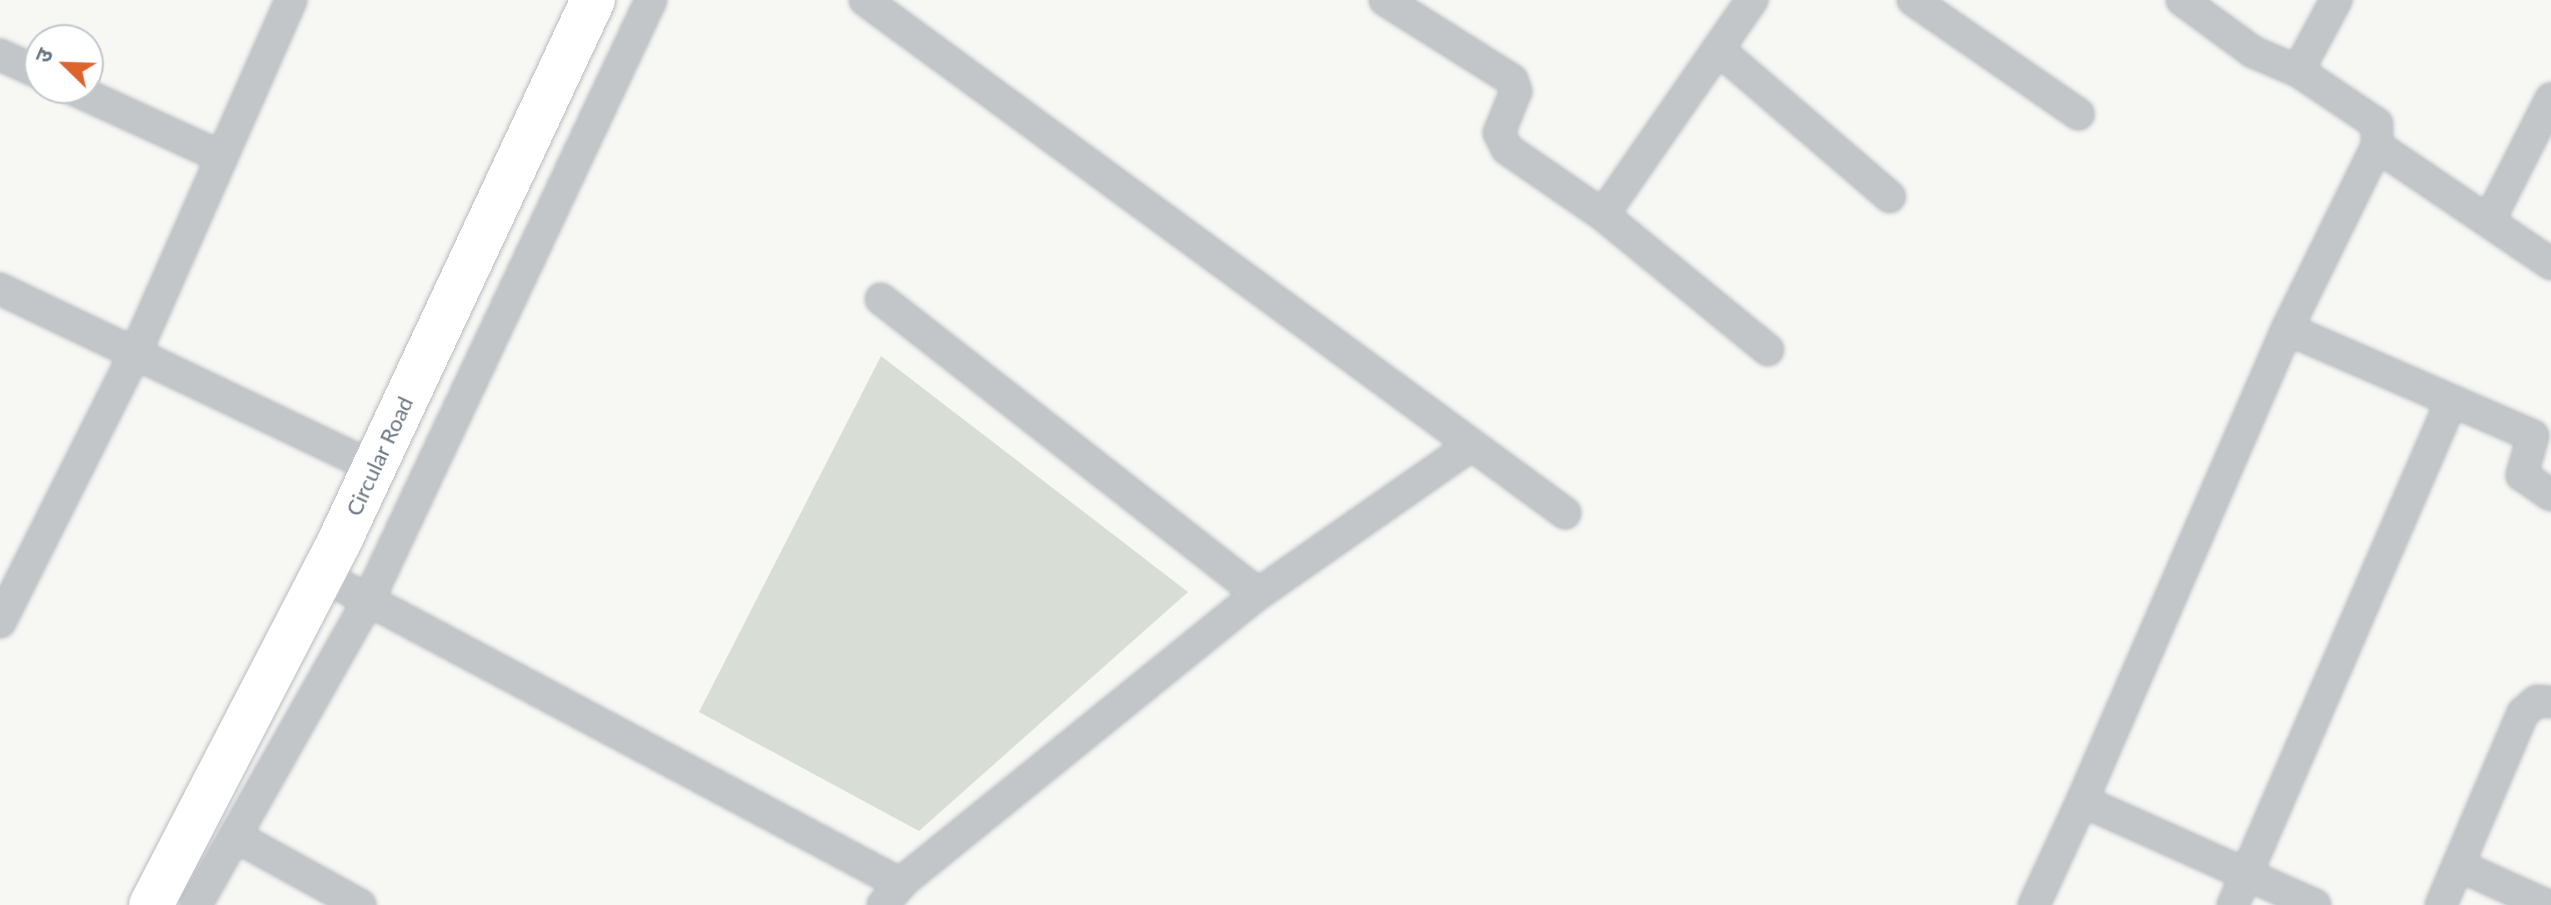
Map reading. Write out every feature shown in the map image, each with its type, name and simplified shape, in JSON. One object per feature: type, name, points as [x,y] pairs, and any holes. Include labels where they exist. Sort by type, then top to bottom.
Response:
[{"type":"main road","name":"Circular Road","points":[[151,905],[374,467],[593,0]]},
{"type":"street","points":[[0,622],[135,354],[291,0]]},
{"type":"street","points":[[196,905],[369,599],[651,0]]},
{"type":"street","points":[[865,0],[1565,513]]},
{"type":"street","points":[[1385,0],[1512,80],[1502,142],[1603,215],[1768,350]]},
{"type":"street","points":[[1603,215],[1752,0]]},
{"type":"street","points":[[1913,0],[2078,114]]},
{"type":"street","points":[[2034,905],[2287,329],[2377,146],[2377,124],[2298,71],[2253,52],[2182,0]]},
{"type":"street","points":[[2298,71],[2336,0]]},
{"type":"street","points":[[1719,50],[1890,197]]},
{"type":"street","points":[[0,55],[24,66]]},
{"type":"street","points":[[2490,219],[2551,99]]},
{"type":"street","points":[[104,103],[222,157]]},
{"type":"street","points":[[2377,146],[2490,219],[2551,264]]},
{"type":"street","points":[[0,289],[374,467]]},
{"type":"street","points":[[881,299],[1258,594]]},
{"type":"street","points":[[2287,329],[2535,437],[2522,475],[2551,495]]},
{"type":"street","points":[[2233,905],[2451,402]]},
{"type":"street","points":[[321,575],[369,599],[892,894],[1258,594],[1470,446]]},
{"type":"street","points":[[2441,905],[2523,713],[2537,701],[2551,702]]},
{"type":"street","points":[[2082,801],[2315,905]]},
{"type":"street","points":[[235,836],[360,905]]},
{"type":"street","points":[[2460,866],[2546,905]]},
{"type":"shaded area","points":[[881,356],[1188,592],[919,831],[699,712]]}]
